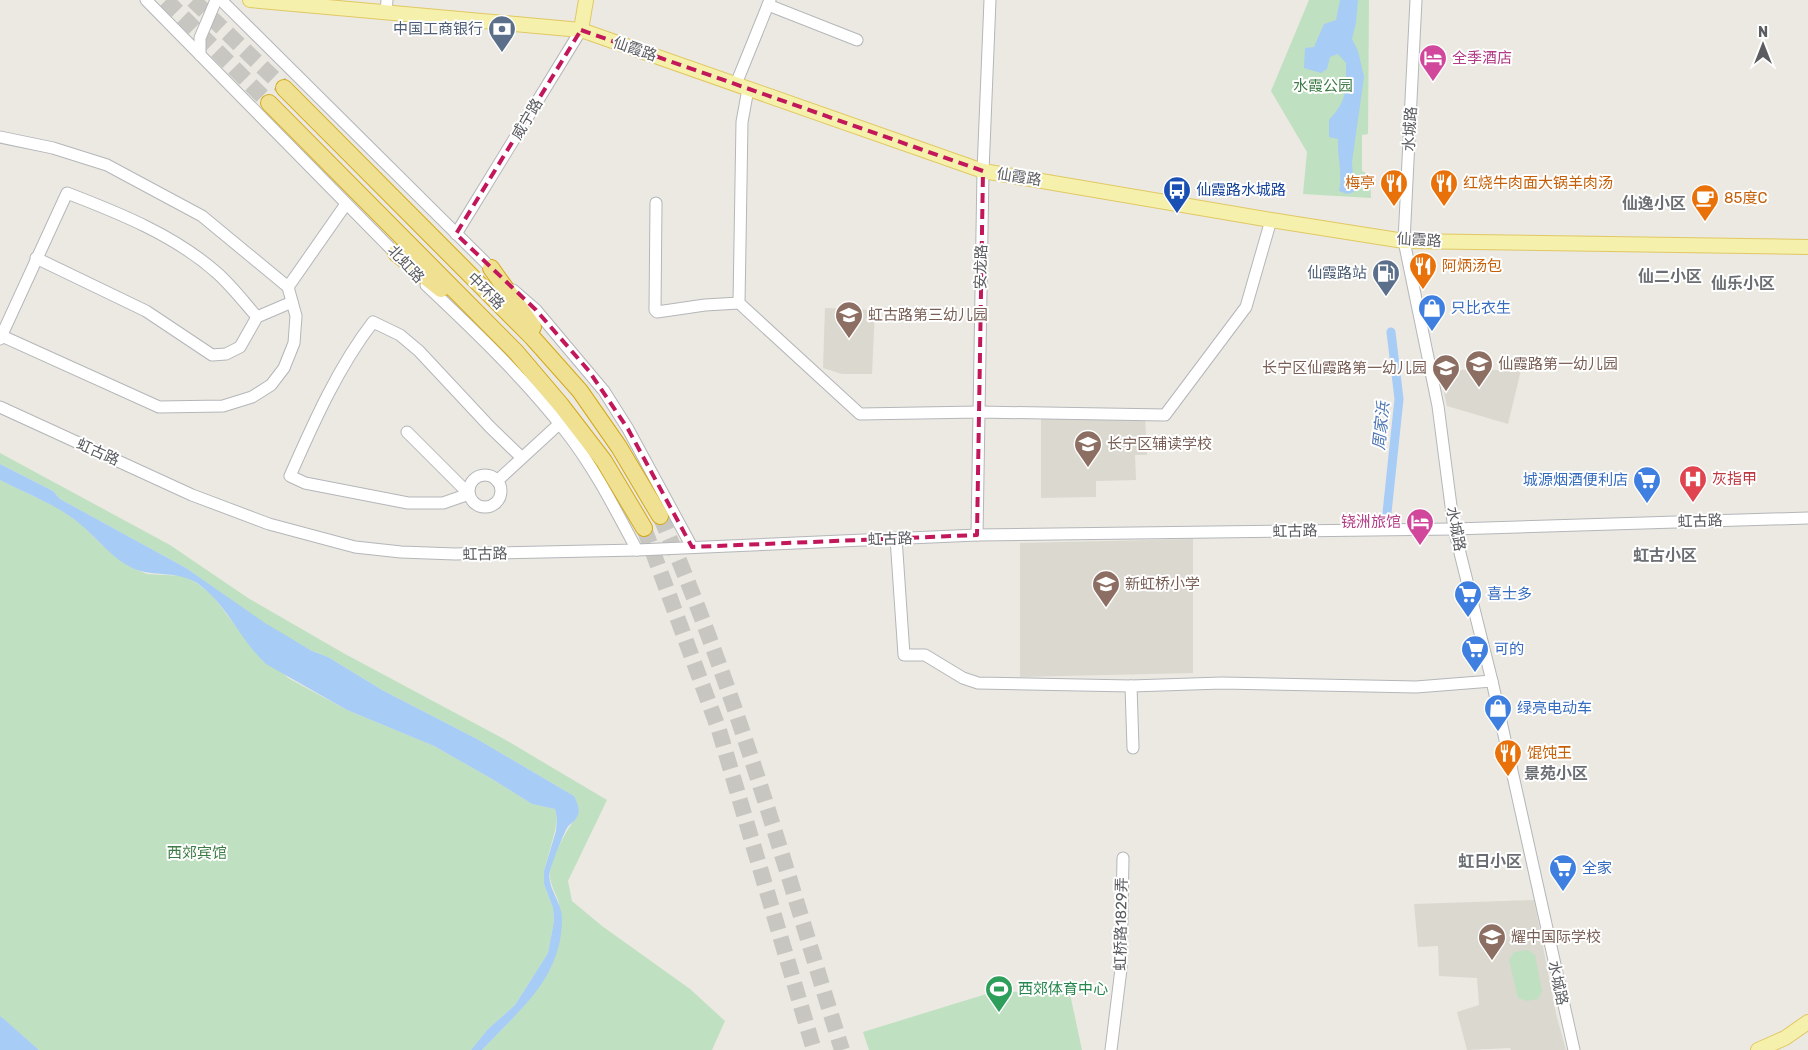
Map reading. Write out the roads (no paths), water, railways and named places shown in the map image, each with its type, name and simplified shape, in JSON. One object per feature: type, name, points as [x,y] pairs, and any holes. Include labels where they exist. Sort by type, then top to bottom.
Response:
[{"type":"highway","name":"中环路","points":[[284,88],[532,337],[570,380],[619,447],[660,516]]},
{"type":"highway","name":"中环路","points":[[269,103],[505,342],[561,405],[604,461],[644,528]]},
{"type":"highway","points":[[396,253],[505,342]]},
{"type":"highway","points":[[491,268],[570,380]]},
{"type":"main road","name":"仙霞路","points":[[250,0],[386,6],[581,30],[983,171],[1271,220],[1404,241],[1808,247]]},
{"type":"main road","name":"威宁路","points":[[581,30],[586,0]]},
{"type":"main road","points":[[1758,1050],[1784,1038],[1808,1022]]},
{"type":"main road","points":[[1780,1050],[1808,1033]]},
{"type":"street","name":"北虹路","points":[[146,0],[396,253],[421,281],[511,366],[559,424],[606,492],[637,550]]},
{"type":"street","points":[[200,55],[200,38],[216,0]]},
{"type":"street","points":[[220,0],[456,234],[536,310],[604,391],[628,429],[692,547]]},
{"type":"street","name":"安龙路","points":[[977,535],[983,171],[990,0]]},
{"type":"street","name":"水城路","points":[[1416,0],[1404,241],[1438,406],[1454,529],[1492,681],[1574,1050]]},
{"type":"street","points":[[739,304],[742,86],[769,3],[857,40]]},
{"type":"street","name":"威宁路","points":[[456,234],[581,30]]},
{"type":"street","points":[[0,137],[53,148],[107,165],[202,216],[288,287],[296,316],[294,343],[284,368],[271,385],[252,397],[223,406],[159,407],[1,338],[67,193],[118,212],[185,248],[217,272],[257,317]]},
{"type":"street","points":[[288,287],[346,204]]},
{"type":"street","points":[[656,204],[655,310],[657,312],[705,305],[739,304],[860,414],[979,412],[1165,415],[1246,307],[1271,220]]},
{"type":"street","points":[[36,258],[146,311],[212,355],[226,354],[240,347],[257,317],[292,302]]},
{"type":"street","points":[[469,494],[442,503],[408,503],[377,499],[305,483],[290,476],[305,442],[358,342],[373,322],[400,335],[419,351],[521,457]]},
{"type":"street","name":"虹古路","points":[[0,407],[192,495],[269,524],[316,538],[364,548],[454,554],[637,550],[977,535],[1454,529],[1808,518]]},
{"type":"street","points":[[497,481],[559,424]]},
{"type":"street","points":[[407,432],[469,494],[478,506],[489,507],[498,501],[500,485],[488,476],[478,477],[470,484],[469,494]]},
{"type":"street","points":[[896,538],[904,655],[926,655],[964,678],[978,683],[1131,686],[1222,683],[1416,687],[1492,681]]},
{"type":"street","points":[[1131,686],[1133,748]]},
{"type":"street","name":"虹桥路1829弄","points":[[1111,1050],[1121,969],[1123,858]]},
{"type":"water","points":[[1340,0],[1358,0],[1356,23],[1352,39],[1358,51],[1364,77],[1352,162],[1354,192],[1347,194],[1339,191],[1338,139],[1329,137],[1329,120],[1340,106],[1345,94],[1346,63],[1338,54],[1330,57],[1327,69],[1321,73],[1304,68],[1305,48],[1314,47],[1324,24],[1336,20]]},
{"type":"water","points":[[0,464],[53,491],[60,499],[186,568],[265,623],[312,651],[328,657],[382,690],[477,739],[574,796],[579,812],[576,819],[565,832],[549,877],[560,906],[562,918],[560,940],[555,959],[536,992],[524,1007],[482,1050],[471,1050],[488,1029],[515,1005],[548,953],[554,921],[553,908],[544,884],[544,871],[556,831],[557,818],[555,809],[532,804],[434,746],[347,710],[266,664],[249,645],[211,594],[201,586],[184,577],[149,573],[125,564],[71,517],[0,480]]},
{"type":"water","points":[[0,1016],[5,1020],[39,1050],[0,1050]]},
{"type":"waterway","name":"周家浜","points":[[1386,522],[1399,399],[1391,332]]},
{"type":"tunnel","points":[[166,0],[269,103]]},
{"type":"tunnel","points":[[193,0],[284,88]]},
{"type":"tunnel","points":[[660,516],[713,647],[736,713],[842,1050]]},
{"type":"tunnel","points":[[644,528],[719,730],[814,1050]]},
{"type":"place","name":"中国工商银行","points":[[502,53]]},
{"type":"place","name":"全季酒店","points":[[1433,82]]},
{"type":"place","name":"梅亭","points":[[1394,207]]},
{"type":"place","name":"红烧牛肉面大锅羊肉汤","points":[[1444,207]]},
{"type":"place","name":"仙霞路水城路","points":[[1177,214]]},
{"type":"place","name":"85度C","points":[[1705,222]]},
{"type":"place","name":"阿炳汤包","points":[[1423,290]]},
{"type":"place","name":"仙霞路站","points":[[1386,297]]},
{"type":"place","name":"只比衣生","points":[[1432,332]]},
{"type":"place","name":"虹古路第三幼儿园","points":[[849,339]]},
{"type":"place","name":"仙霞路第一幼儿园","points":[[1479,388]]},
{"type":"place","name":"长宁区仙霞路第一幼儿园","points":[[1446,392]]},
{"type":"place","name":"长宁区辅读学校","points":[[1088,468]]},
{"type":"place","name":"灰指甲","points":[[1693,503]]},
{"type":"place","name":"城源烟酒便利店","points":[[1647,504]]},
{"type":"place","name":"铙洲旅馆","points":[[1420,546]]},
{"type":"place","name":"新虹桥小学","points":[[1106,608]]},
{"type":"place","name":"喜士多","points":[[1468,618]]},
{"type":"place","name":"可的","points":[[1475,673]]},
{"type":"place","name":"绿亮电动车","points":[[1498,732]]},
{"type":"place","name":"馄饨王","points":[[1508,777]]},
{"type":"place","name":"全家","points":[[1563,892]]},
{"type":"place","name":"耀中国际学校","points":[[1492,961]]},
{"type":"place","name":"西郊体育中心","points":[[999,1013]]},
{"type":"district","name":"仙逸小区","points":[[1654,203]]},
{"type":"district","name":"仙二小区","points":[[1670,276]]},
{"type":"district","name":"仙乐小区","points":[[1743,283]]},
{"type":"district","name":"虹古小区","points":[[1665,555]]},
{"type":"district","name":"景苑小区","points":[[1556,773]]},
{"type":"district","name":"虹日小区","points":[[1490,861]]},
{"type":"park label","name":"水霞公园","points":[[1323,86]]},
{"type":"park label","name":"西郊宾馆","points":[[197,853]]}]
